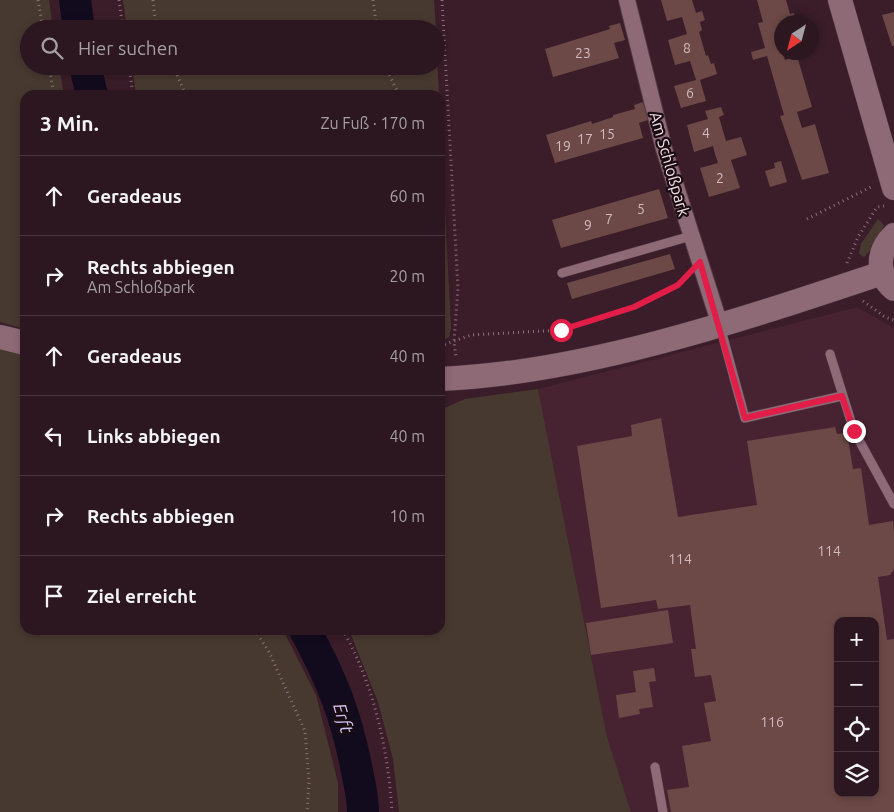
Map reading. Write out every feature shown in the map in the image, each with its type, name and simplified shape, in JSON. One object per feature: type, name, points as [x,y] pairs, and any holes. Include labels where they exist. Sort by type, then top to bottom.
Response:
[{"type":"main road","points":[[840,0],[884,193]]},
{"type":"main road","points":[[445,378],[536,368],[610,353],[720,325],[852,283],[888,281],[882,252],[894,236]]},
{"type":"main road","points":[[0,336],[20,342]]},
{"type":"street","name":"Am Schloßpark","points":[[627,0],[664,149],[720,325]]},
{"type":"lane","points":[[562,273],[691,236]]},
{"type":"lane","points":[[720,325],[745,418],[842,396]]},
{"type":"lane","points":[[830,354],[854,431],[894,504]]},
{"type":"lane","points":[[656,768],[663,812]]},
{"type":"path","points":[[38,0],[41,20]]},
{"type":"path","points":[[119,0],[122,20]]},
{"type":"path","points":[[153,0],[155,20]]},
{"type":"path","points":[[373,0],[376,20]]},
{"type":"path","points":[[442,0],[443,20]]},
{"type":"path","points":[[445,54],[458,288],[454,342]]},
{"type":"path","points":[[51,75],[53,90]]},
{"type":"path","points":[[130,75],[132,90]]},
{"type":"path","points":[[176,75],[184,90]]},
{"type":"path","points":[[390,75],[397,90]]},
{"type":"path","points":[[807,219],[884,193]]},
{"type":"path","points":[[884,193],[858,237],[847,263],[852,283],[862,300],[885,317],[894,320]]},
{"type":"path","points":[[445,345],[471,335],[561,330],[634,307],[678,285],[700,262]]},
{"type":"path","points":[[258,635],[269,652],[305,731],[309,782],[307,812]]},
{"type":"path","points":[[345,635],[363,671],[374,702],[386,761],[392,812]]},
{"type":"shaded area","points":[[0,0],[49,0],[52,20],[20,20],[20,75],[61,75],[63,90],[20,90],[20,328],[0,322]]},
{"type":"shaded area","points":[[123,0],[434,0],[435,20],[126,20]]},
{"type":"shaded area","points":[[133,75],[438,75],[439,90],[135,90]]},
{"type":"shaded area","points":[[445,210],[451,328],[449,337],[445,339]]},
{"type":"shaded area","points":[[878,219],[884,225],[872,249],[864,257],[859,254],[861,244]]},
{"type":"shaded area","points":[[857,307],[894,328],[894,812],[631,812],[607,737],[538,389]]},
{"type":"shaded area","points":[[0,348],[20,354],[20,635],[286,635],[316,695],[338,783],[338,812],[0,812]]},
{"type":"shaded area","points":[[538,389],[607,737],[631,812],[399,812],[393,759],[378,702],[351,635],[445,635],[445,408],[465,399]]},
{"type":"building","points":[[661,0],[692,0],[696,13],[702,11],[705,20],[700,22],[702,30],[699,32],[706,56],[708,55],[711,64],[714,63],[717,74],[700,80],[706,101],[681,108],[674,86],[696,80],[690,61],[675,65],[668,40],[687,34],[682,17],[667,21]]},
{"type":"building","points":[[757,0],[786,0],[790,14],[794,13],[794,15],[774,15],[774,60],[798,60],[812,107],[797,112],[802,128],[815,124],[829,173],[802,180],[780,116],[784,115],[767,56],[753,60],[751,52],[765,48],[758,23],[763,22]]},
{"type":"building","points":[[894,12],[894,46],[892,46],[882,15]]},
{"type":"building","points":[[620,23],[625,40],[614,43],[619,58],[553,77],[545,49],[610,29],[609,26]]},
{"type":"building","points":[[643,102],[648,120],[639,123],[643,138],[555,163],[546,135],[591,121],[592,124],[613,117],[613,115],[635,109],[634,105]]},
{"type":"building","points":[[721,107],[724,115],[719,117],[726,141],[741,137],[747,155],[731,160],[740,188],[709,197],[700,168],[718,163],[713,146],[694,152],[687,125],[708,119],[705,111]]},
{"type":"building","points":[[781,161],[787,182],[770,187],[765,171],[775,168],[774,163]]},
{"type":"building","points":[[659,189],[668,218],[561,248],[552,220]]},
{"type":"building","points":[[670,254],[675,269],[572,299],[567,283]]},
{"type":"building","points":[[661,418],[678,517],[757,505],[747,441],[835,427],[837,434],[847,433],[853,469],[861,468],[869,525],[893,521],[894,569],[890,575],[878,577],[887,640],[894,639],[894,812],[671,812],[667,790],[689,787],[682,746],[711,741],[704,703],[716,701],[711,675],[695,677],[691,649],[696,649],[690,605],[658,609],[656,600],[601,608],[577,446],[632,436],[631,425]]},
{"type":"building","points":[[668,610],[673,643],[591,655],[586,623]]},
{"type":"building","points":[[654,668],[656,681],[649,682],[653,707],[639,709],[640,714],[619,718],[616,695],[636,692],[633,671]]},
{"type":"waterway","name":"Erft","points":[[75,0],[78,20]]},
{"type":"waterway","name":"Erft","points":[[87,75],[91,90]]},
{"type":"waterway","name":"Erft","points":[[308,635],[330,680],[342,712],[356,766],[362,795],[363,812]]},
{"type":"route","points":[[561,330],[634,307],[678,285],[700,262],[720,325],[745,418],[842,396],[854,431]]}]
